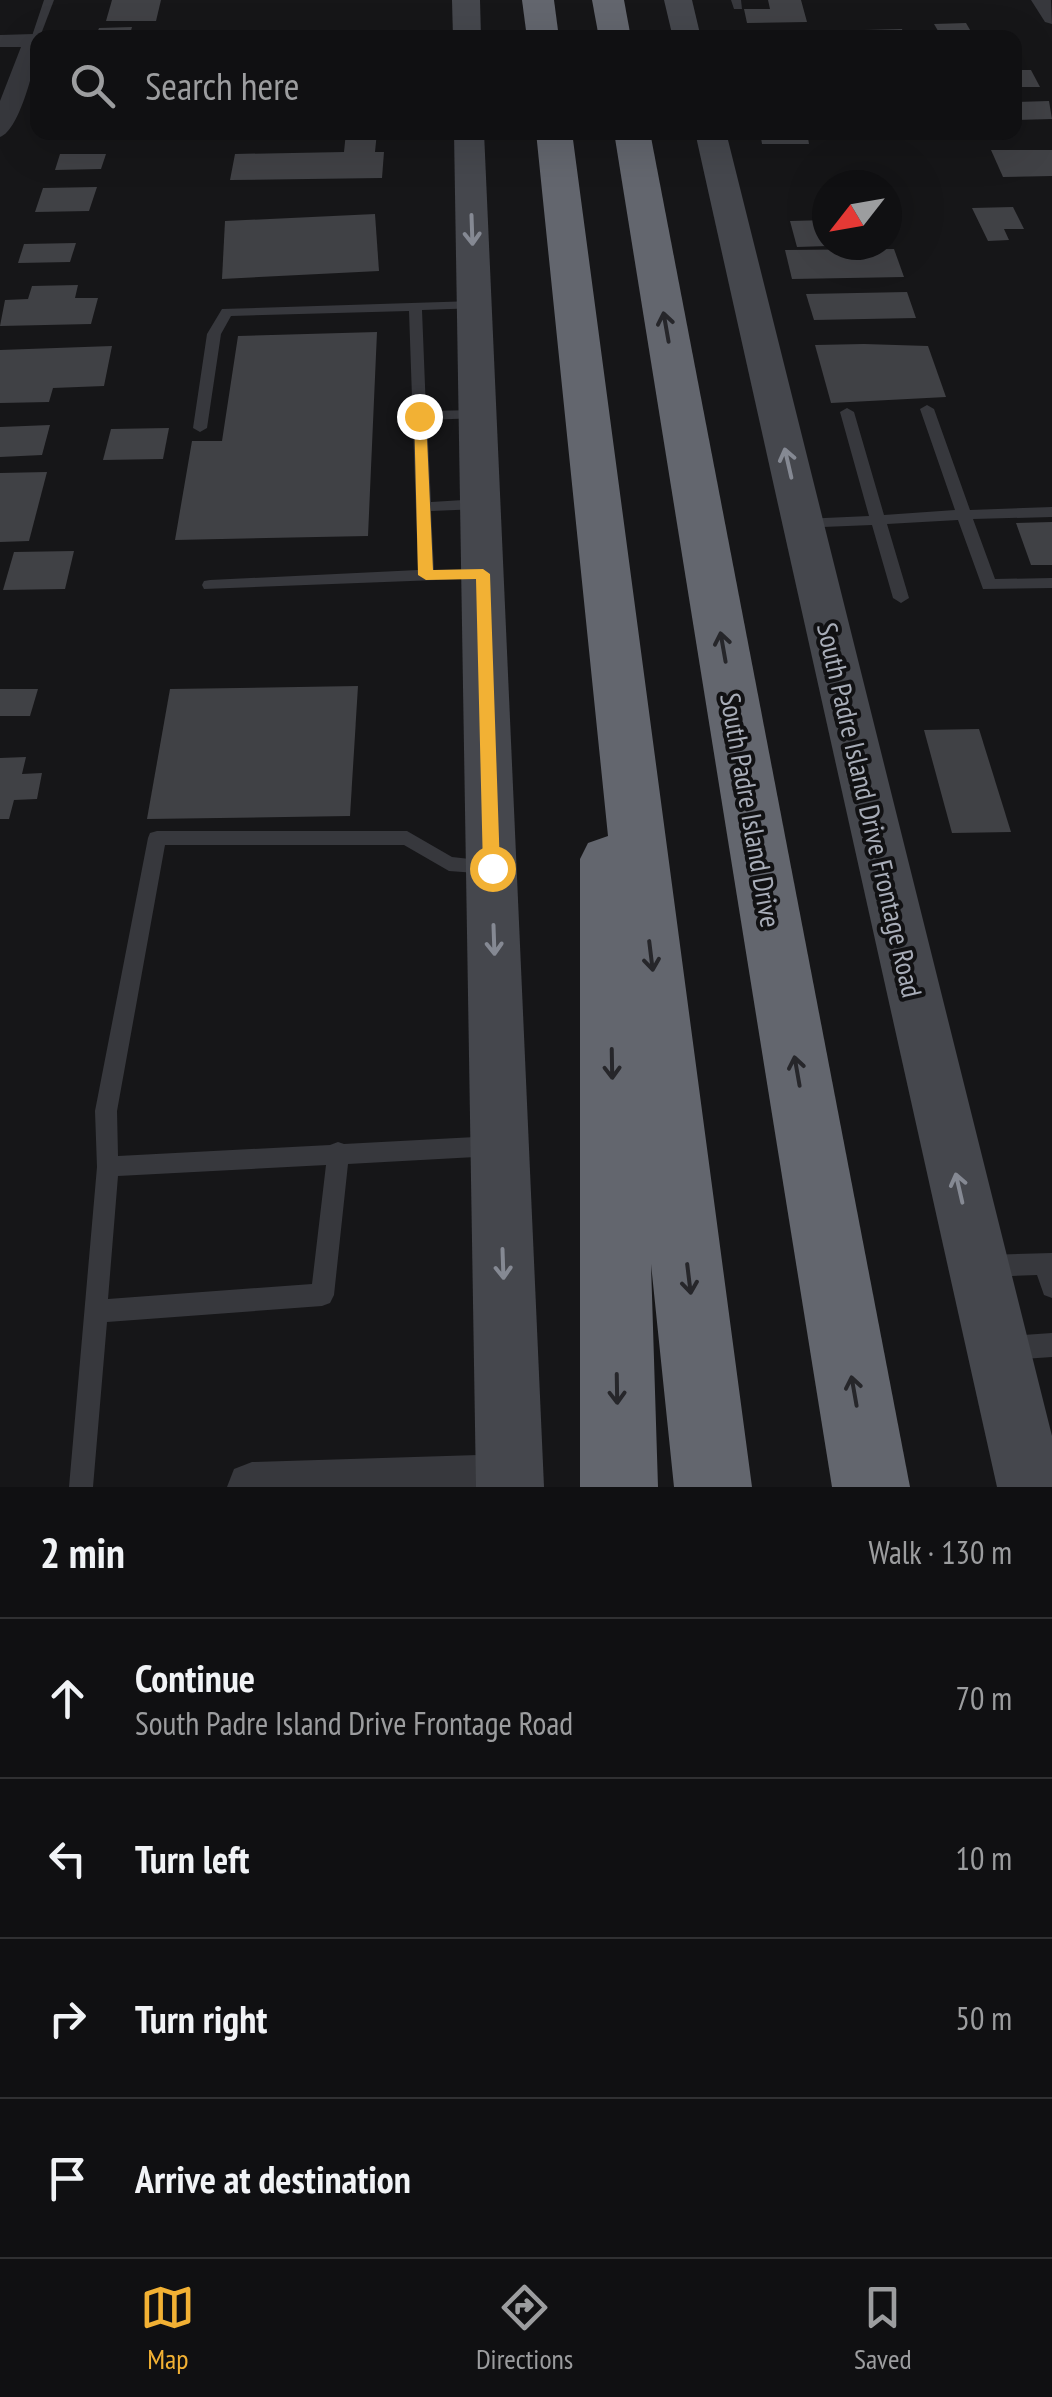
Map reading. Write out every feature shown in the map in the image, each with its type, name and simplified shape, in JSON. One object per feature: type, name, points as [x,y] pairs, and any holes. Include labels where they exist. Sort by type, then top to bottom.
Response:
[{"type":"highway","points":[[538,0],[542,30]]},
{"type":"highway","points":[[608,0],[614,30]]},
{"type":"highway","points":[[640,0],[640,30]]},
{"type":"highway","points":[[555,140],[713,1487]]},
{"type":"highway","name":"South Padre Island Drive","points":[[633,140],[871,1487]]},
{"type":"highway","points":[[604,546],[618,1487]]},
{"type":"main road","points":[[466,0],[466,30]]},
{"type":"main road","points":[[678,0],[686,30]]},
{"type":"main road","points":[[470,140],[510,1483]]},
{"type":"main road","name":"South Padre Island Drive Frontage Road","points":[[712,140],[998,1349],[1035,1461]]},
{"type":"street","points":[[1041,0],[1052,18]]},
{"type":"street","points":[[0,41],[30,40]]},
{"type":"street","points":[[0,130],[30,51]]},
{"type":"street","points":[[252,1487],[510,1483]]},
{"type":"lane","points":[[38,30],[48,0]]},
{"type":"lane","points":[[414,306],[426,575]]},
{"type":"lane","points":[[200,428],[214,334],[226,312],[474,306]]},
{"type":"lane","points":[[927,410],[989,585],[1052,583]]},
{"type":"lane","points":[[847,412],[901,598]]},
{"type":"lane","points":[[419,416],[478,414]]},
{"type":"lane","points":[[423,507],[480,504]]},
{"type":"lane","points":[[802,524],[1052,512]]},
{"type":"lane","points":[[210,584],[483,574]]},
{"type":"lane","points":[[81,1487],[108,1167],[106,1111],[157,838],[408,838],[449,864],[492,868]]},
{"type":"lane","points":[[108,1167],[500,1146]]},
{"type":"lane","points":[[97,1311],[322,1295],[338,1152]]},
{"type":"lane","points":[[978,1266],[1050,1272]]},
{"type":"lane","points":[[998,1349],[1052,1345]]},
{"type":"building","points":[[112,0],[161,0],[156,21],[106,21]]},
{"type":"building","points":[[768,0],[801,0],[807,22],[747,23],[744,9],[770,9]]},
{"type":"building","points":[[966,23],[970,30],[938,30],[934,24]]},
{"type":"building","points":[[132,27],[131,30],[99,28]]},
{"type":"building","points":[[1022,70],[1031,70],[1040,87],[1022,87]]},
{"type":"building","points":[[1049,101],[1052,119],[1022,120],[1022,102]]},
{"type":"building","points":[[345,140],[376,140],[375,152],[384,152],[382,178],[230,180],[235,154],[344,152]]},
{"type":"building","points":[[761,140],[808,140],[809,144],[762,144]]},
{"type":"building","points":[[991,150],[1052,150],[1052,176],[1003,177]]},
{"type":"building","points":[[60,154],[106,154],[101,169],[55,170]]},
{"type":"building","points":[[97,187],[89,211],[35,212],[43,188]]},
{"type":"building","points":[[1013,207],[1024,229],[1004,229],[1009,240],[988,241],[972,208]]},
{"type":"building","points":[[375,214],[379,271],[222,279],[225,221]]},
{"type":"building","points":[[812,220],[812,246],[797,247],[790,221]]},
{"type":"building","points":[[76,243],[70,262],[18,263],[24,244]]},
{"type":"building","points":[[785,250],[812,250],[812,260],[898,260],[904,277],[792,279]]},
{"type":"building","points":[[78,285],[75,298],[98,298],[91,324],[0,326],[5,300],[28,299],[32,286]]},
{"type":"building","points":[[907,292],[916,318],[814,320],[806,294]]},
{"type":"building","points":[[377,332],[368,536],[175,540],[192,441],[222,441],[238,336]]},
{"type":"building","points":[[815,345],[928,346],[946,397],[831,403]]},
{"type":"building","points":[[112,346],[104,386],[53,388],[49,402],[0,403],[0,350]]},
{"type":"building","points":[[50,425],[42,455],[0,457],[0,427]]},
{"type":"building","points":[[169,428],[163,459],[103,460],[111,429]]},
{"type":"building","points":[[47,472],[29,541],[0,542],[0,473]]},
{"type":"building","points":[[1052,522],[1052,565],[1031,565],[1016,523]]},
{"type":"building","points":[[74,551],[65,589],[3,590],[14,552]]},
{"type":"building","points":[[358,686],[350,816],[147,819],[170,689]]},
{"type":"building","points":[[0,689],[38,689],[30,716],[0,716]]},
{"type":"building","points":[[979,729],[1011,832],[952,833],[924,730]]},
{"type":"building","points":[[26,757],[22,774],[42,773],[37,799],[14,800],[9,819],[0,819],[0,758]]},
{"type":"route","points":[[419,416],[426,575],[483,574],[492,868]]}]
